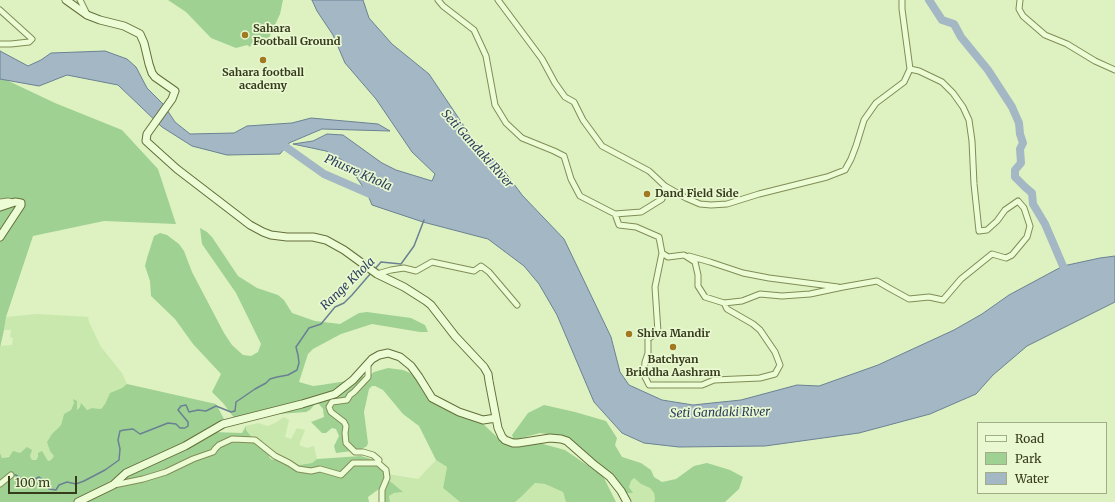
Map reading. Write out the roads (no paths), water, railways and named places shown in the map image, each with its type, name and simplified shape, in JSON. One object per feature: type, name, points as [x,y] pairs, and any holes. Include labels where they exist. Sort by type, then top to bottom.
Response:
[{"type":"main road","points":[[66,0],[87,15],[124,26],[140,34],[152,73],[155,77],[175,91],[172,99],[166,105],[147,134],[146,141],[149,144],[177,169],[250,225],[271,235],[287,237],[313,237],[326,240],[360,261],[377,274],[404,286],[426,301],[431,305],[455,336],[484,367],[488,374],[498,428],[505,440],[518,443],[556,438],[567,441],[610,477],[621,491],[627,502]]},
{"type":"main road","points":[[0,207],[16,202],[20,202],[22,204],[0,237]]},
{"type":"main road","points":[[78,502],[113,485],[126,473],[185,446],[223,424],[335,394],[354,380],[372,358],[388,353],[400,356],[411,366],[420,377],[432,398],[459,412],[483,420],[496,418]]},
{"type":"street","points":[[80,0],[87,15]]},
{"type":"street","points":[[438,0],[443,6],[474,30],[486,56],[495,104],[506,123],[522,138],[564,156],[571,179],[580,196],[615,214],[641,212],[662,199],[665,186]]},
{"type":"street","points":[[498,0],[542,59],[555,83],[565,97],[574,102],[583,120],[602,146],[649,171],[665,186],[700,204],[727,204],[759,194],[827,177],[845,170],[856,146],[864,120],[876,103],[904,82],[910,70],[902,0]]},
{"type":"street","points":[[1020,0],[1019,9],[1023,16],[1045,35],[1067,44],[1095,61],[1115,70]]},
{"type":"street","points":[[0,10],[32,38],[28,42],[0,44]]},
{"type":"street","points":[[684,255],[695,262],[698,275],[698,286],[705,297],[724,303],[742,301],[760,294],[789,296],[810,294],[877,281],[909,298],[929,297],[943,300],[961,279],[992,254],[1006,258],[1012,255],[1026,237],[1030,226],[1024,208],[1018,201],[1005,210],[997,221],[987,230],[979,232],[969,120],[963,107],[942,82],[919,71],[910,70]]},
{"type":"street","points":[[0,202],[16,202]]},
{"type":"street","points":[[615,214],[619,225],[636,227],[659,237],[662,253],[655,287],[658,332],[648,339],[648,353],[644,369],[644,375],[649,385],[702,385],[714,380],[760,378],[775,374],[780,365],[775,352],[760,330],[753,324],[727,309],[724,303]]},
{"type":"street","points":[[662,253],[668,257],[684,255],[743,273],[769,278],[843,287]]},
{"type":"street","points":[[377,274],[404,268],[416,271],[432,262],[474,271],[481,266],[518,305]]},
{"type":"street","points":[[368,364],[368,376],[354,392],[346,400],[332,402],[329,407],[330,412],[344,422],[346,426],[346,443],[355,452],[363,452],[373,455],[379,460],[378,463],[386,470],[387,478],[382,490],[382,502]]},
{"type":"street","points":[[113,485],[143,479],[166,472],[193,459],[213,452],[219,445],[232,438],[255,440],[275,456],[298,469],[311,471],[320,469],[341,475],[353,463],[378,463]]},
{"type":"street","points":[[0,484],[11,475]]},
{"type":"water","name":"Seti Gandaki River","points":[[312,0],[363,0],[369,18],[392,44],[429,74],[482,150],[499,164],[522,195],[564,239],[611,337],[620,372],[629,385],[662,400],[693,405],[741,400],[797,385],[819,386],[878,365],[954,330],[982,314],[1009,295],[1063,266],[1115,256],[1115,302],[1027,346],[993,375],[976,394],[930,414],[859,433],[765,446],[679,447],[644,443],[622,433],[594,402],[557,315],[539,284],[524,266],[488,239],[423,222],[372,205],[367,193],[347,163],[326,151],[293,144],[313,141],[327,134],[343,135],[382,163],[396,170],[432,181],[435,174],[412,152],[376,99],[345,63],[333,35],[317,11]]},
{"type":"water","points":[[0,51],[28,66],[51,53],[105,51],[127,59],[136,67],[147,88],[163,104],[175,122],[190,134],[234,133],[247,126],[292,123],[311,118],[378,124],[390,131],[322,129],[289,143],[280,154],[227,155],[192,146],[162,127],[118,85],[67,75],[39,86],[0,79]]},
{"type":"waterway","points":[[929,0],[942,20],[954,24],[961,37],[988,70],[1012,107],[1019,123],[1023,143],[1020,149],[1021,163],[1015,170],[1015,177],[1032,193],[1033,204],[1045,224],[1063,266],[1069,276]]},
{"type":"waterway","name":"Phusre Khola","points":[[276,145],[286,147],[324,174],[377,197]]},
{"type":"waterway","name":"Range Khola","points":[[374,270],[381,262],[401,264],[414,246],[424,220]]},
{"type":"waterway","name":"Range Khola","points":[[13,475],[16,475],[27,483],[39,477],[47,483],[49,489],[56,490],[59,485],[67,482],[76,484],[84,481],[105,470],[119,460],[120,449],[118,440],[120,431],[133,429],[140,434],[168,423],[176,424],[180,428],[185,428],[188,426],[188,422],[178,410],[181,406],[186,405],[189,412],[198,410],[206,411],[216,406],[231,412],[235,411],[236,402],[270,379],[288,375],[297,370],[299,363],[296,347],[309,328],[321,324],[335,307],[344,303],[371,273]]},
{"type":"place","name":"Sahara Football Ground","points":[[245,35]]},
{"type":"place","name":"Sahara football academy","points":[[263,60]]},
{"type":"place","name":"Dand Field Side","points":[[647,194]]},
{"type":"place","name":"Shiva Mandir","points":[[629,334]]},
{"type":"place","name":"Batchyan Briddha Aashram","points":[[673,347]]}]
